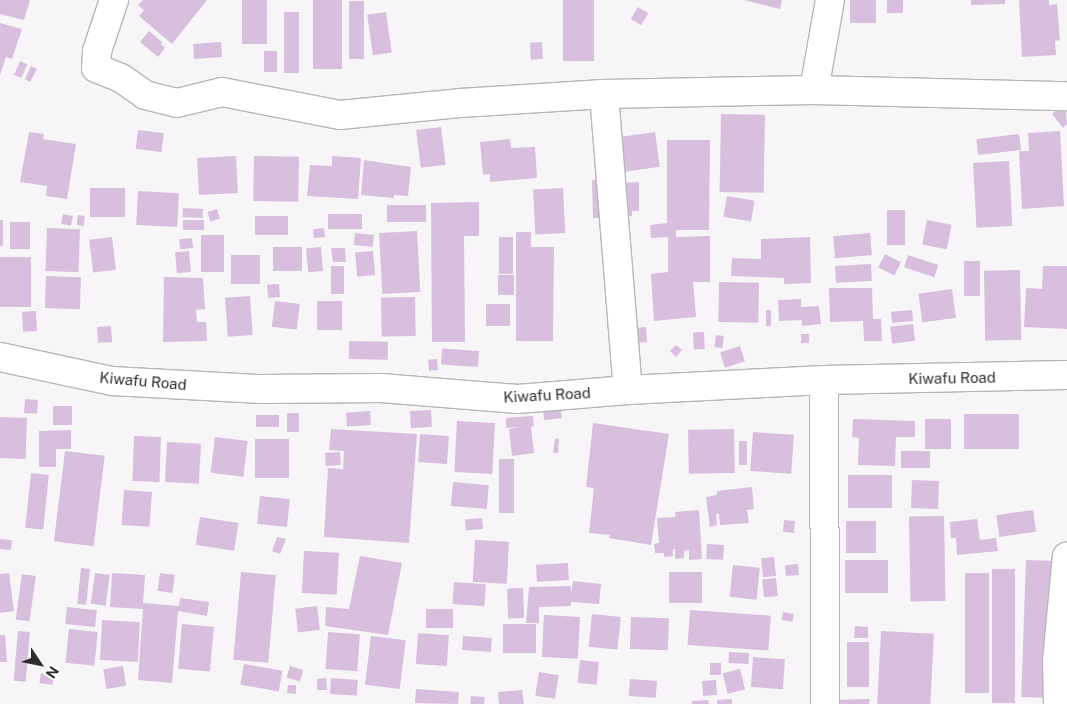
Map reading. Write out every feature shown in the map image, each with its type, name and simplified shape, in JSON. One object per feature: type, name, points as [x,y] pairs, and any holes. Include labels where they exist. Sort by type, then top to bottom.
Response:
[{"type":"street","points":[[114,0],[98,51],[96,68],[121,78],[146,95],[177,103],[222,92],[340,115],[461,103],[604,94],[814,90],[1067,96]]},
{"type":"street","points":[[814,90],[830,0]]},
{"type":"street","points":[[604,94],[628,390]]},
{"type":"street","name":"Kiwafu Road","points":[[0,357],[112,381],[262,389],[381,388],[518,399],[628,390],[824,380],[1067,376]]},
{"type":"street","points":[[824,380],[825,704]]},
{"type":"street","points":[[1058,704],[1057,661],[1067,556]]},
{"type":"building","points":[[0,0],[30,0],[24,20],[0,14]]},
{"type":"building","points":[[143,0],[207,0],[172,44],[139,16],[144,10],[138,5]]},
{"type":"building","points":[[242,0],[267,0],[267,44],[242,44]]},
{"type":"building","points":[[313,0],[342,0],[342,69],[313,69]]},
{"type":"building","points":[[563,0],[594,0],[594,61],[563,61]]},
{"type":"building","points":[[744,0],[782,0],[780,9]]},
{"type":"building","points":[[850,0],[876,0],[876,23],[850,23]]},
{"type":"building","points":[[887,0],[903,0],[903,13],[887,13]]},
{"type":"building","points":[[971,0],[1005,0],[1005,4],[971,5]]},
{"type":"building","points":[[1019,0],[1049,0],[1049,5],[1057,4],[1060,40],[1055,41],[1056,55],[1022,57]]},
{"type":"building","points":[[349,1],[364,1],[364,59],[349,59]]},
{"type":"building","points":[[638,7],[648,13],[641,25],[631,19]]},
{"type":"building","points":[[284,12],[299,12],[299,73],[284,73]]},
{"type":"building","points":[[386,12],[392,53],[373,55],[367,15]]},
{"type":"building","points":[[0,23],[22,29],[12,59],[6,57],[0,75]]},
{"type":"building","points":[[149,31],[162,42],[161,44],[165,48],[158,57],[140,42]]},
{"type":"building","points":[[221,42],[222,57],[194,59],[193,44]]},
{"type":"building","points":[[542,42],[543,59],[531,60],[530,43]]},
{"type":"building","points":[[264,51],[277,51],[277,72],[264,72]]},
{"type":"building","points":[[20,61],[27,64],[22,78],[14,75]]},
{"type":"building","points":[[31,66],[37,69],[30,82],[25,79]]},
{"type":"building","points":[[1065,103],[1067,124],[1063,128],[1052,114]]},
{"type":"building","points":[[721,114],[765,115],[764,193],[720,192]]},
{"type":"building","points":[[441,127],[446,165],[421,168],[416,130]]},
{"type":"building","points":[[138,130],[164,133],[161,152],[136,149]]},
{"type":"building","points":[[1060,131],[1064,206],[1022,209],[1019,151],[1029,151],[1028,133]]},
{"type":"building","points":[[29,132],[44,134],[43,139],[76,144],[67,199],[46,196],[47,186],[20,182]]},
{"type":"building","points":[[655,132],[660,167],[624,172],[619,137]]},
{"type":"building","points":[[1019,134],[1021,150],[978,155],[976,139]]},
{"type":"building","points":[[510,139],[511,148],[535,147],[537,178],[490,182],[490,174],[483,175],[480,142]]},
{"type":"building","points":[[667,140],[710,140],[709,230],[676,230],[676,237],[710,236],[710,282],[693,282],[696,317],[654,321],[651,274],[668,272],[668,237],[651,238],[650,225],[667,223]]},
{"type":"building","points":[[236,156],[238,193],[199,195],[197,158]]},
{"type":"building","points":[[254,156],[299,157],[298,202],[253,201]]},
{"type":"building","points":[[332,156],[361,158],[358,199],[307,196],[310,165],[332,166]]},
{"type":"building","points":[[364,160],[411,167],[408,196],[394,195],[394,198],[361,195]]},
{"type":"building","points":[[1009,161],[1012,226],[976,228],[973,163]]},
{"type":"building","points":[[622,179],[622,183],[639,182],[639,211],[632,211],[632,216],[593,218],[592,180]]},
{"type":"building","points":[[90,188],[125,188],[125,217],[90,217]]},
{"type":"building","points":[[563,188],[565,233],[535,235],[533,190]]},
{"type":"building","points":[[138,191],[179,193],[177,227],[136,225]]},
{"type":"building","points":[[727,196],[755,201],[751,222],[723,217]]},
{"type":"building","points":[[479,202],[479,236],[464,236],[465,342],[432,342],[431,203]]},
{"type":"building","points":[[387,205],[426,205],[426,222],[387,222]]},
{"type":"building","points":[[183,208],[203,209],[203,218],[183,217]]},
{"type":"building","points":[[217,209],[220,219],[210,221],[207,212]]},
{"type":"building","points":[[887,210],[905,210],[905,245],[887,245]]},
{"type":"building","points":[[63,214],[73,216],[71,226],[61,224]]},
{"type":"building","points":[[328,214],[362,214],[362,229],[328,229]]},
{"type":"building","points":[[78,215],[85,216],[84,226],[77,225]]},
{"type":"building","points":[[255,216],[288,216],[288,235],[255,235]]},
{"type":"building","points":[[0,220],[3,220],[3,246],[0,246]]},
{"type":"building","points":[[183,220],[204,220],[204,230],[183,230]]},
{"type":"building","points":[[927,220],[952,225],[947,249],[922,245]]},
{"type":"building","points":[[10,222],[30,222],[30,249],[10,249]]},
{"type":"building","points":[[47,228],[80,229],[78,272],[45,271]]},
{"type":"building","points":[[324,228],[325,237],[314,238],[313,229]]},
{"type":"building","points":[[417,231],[420,292],[382,294],[379,233]]},
{"type":"building","points":[[516,232],[531,232],[531,247],[554,247],[553,341],[516,341]]},
{"type":"building","points":[[355,233],[374,235],[373,247],[354,245]]},
{"type":"building","points":[[870,233],[872,255],[835,258],[833,236]]},
{"type":"building","points":[[201,235],[224,235],[224,272],[201,272]]},
{"type":"building","points":[[112,237],[116,270],[93,273],[89,240]]},
{"type":"building","points":[[499,237],[513,237],[513,274],[499,274]]},
{"type":"building","points":[[810,237],[811,283],[784,284],[784,278],[731,276],[732,258],[761,259],[761,239]]},
{"type":"building","points":[[192,238],[193,248],[180,249],[179,239]]},
{"type":"building","points":[[273,247],[302,247],[302,271],[273,271]]},
{"type":"building","points":[[321,247],[323,271],[308,272],[306,248]]},
{"type":"building","points":[[331,248],[345,248],[346,262],[333,262]]},
{"type":"building","points":[[189,251],[191,272],[177,273],[175,252]]},
{"type":"building","points":[[373,251],[375,275],[357,276],[355,253]]},
{"type":"building","points":[[885,254],[901,262],[894,276],[878,267]]},
{"type":"building","points":[[231,255],[260,255],[260,284],[231,284]]},
{"type":"building","points":[[908,255],[938,265],[934,277],[904,267]]},
{"type":"building","points":[[0,257],[31,257],[31,307],[0,307]]},
{"type":"building","points":[[964,261],[980,261],[980,296],[964,296]]},
{"type":"building","points":[[871,264],[872,281],[836,283],[835,266]]},
{"type":"building","points":[[331,266],[344,266],[344,294],[331,294]]},
{"type":"building","points":[[1043,266],[1067,266],[1067,329],[1024,327],[1026,288],[1042,289]]},
{"type":"building","points":[[1020,270],[1021,340],[985,341],[984,271]]},
{"type":"building","points":[[498,275],[514,275],[514,295],[498,295]]},
{"type":"building","points":[[46,276],[81,277],[80,309],[45,308]]},
{"type":"building","points":[[164,277],[203,278],[205,309],[196,310],[197,322],[206,322],[207,341],[163,342]]},
{"type":"building","points":[[719,282],[759,283],[758,323],[718,322]]},
{"type":"building","points":[[279,284],[280,297],[268,298],[267,285]]},
{"type":"building","points":[[829,288],[872,288],[873,319],[881,319],[882,341],[864,341],[863,321],[830,322]]},
{"type":"building","points":[[952,289],[956,318],[922,322],[918,294]]},
{"type":"building","points":[[250,296],[253,335],[228,337],[225,298]]},
{"type":"building","points":[[415,297],[416,336],[382,337],[381,298]]},
{"type":"building","points":[[801,299],[801,307],[819,306],[821,324],[802,326],[802,320],[779,321],[778,300]]},
{"type":"building","points":[[275,301],[300,304],[297,330],[272,327]]},
{"type":"building","points":[[317,301],[342,301],[342,330],[317,330]]},
{"type":"building","points":[[486,304],[510,304],[510,326],[486,326]]},
{"type":"building","points":[[766,310],[771,310],[771,326],[766,326]]},
{"type":"building","points":[[912,310],[913,321],[892,323],[891,312]]},
{"type":"building","points":[[36,311],[37,331],[23,332],[22,312]]},
{"type":"building","points":[[913,324],[915,341],[892,344],[890,327]]},
{"type":"building","points":[[111,326],[112,342],[98,343],[97,327]]},
{"type":"building","points":[[646,327],[647,342],[633,343],[632,328]]},
{"type":"building","points":[[704,332],[705,349],[694,350],[693,333]]},
{"type":"building","points":[[801,334],[809,334],[809,343],[801,343]]},
{"type":"building","points":[[716,335],[724,336],[722,348],[715,347]]},
{"type":"building","points":[[349,341],[388,342],[388,360],[349,359]]},
{"type":"building","points":[[676,345],[682,350],[676,357],[670,351]]},
{"type":"building","points":[[740,346],[745,361],[725,368],[720,352]]},
{"type":"building","points":[[442,348],[479,351],[478,367],[441,364]]},
{"type":"building","points":[[437,359],[438,370],[429,371],[428,360]]},
{"type":"building","points":[[25,399],[38,400],[37,414],[24,413]]},
{"type":"building","points":[[53,406],[72,406],[72,425],[53,425]]},
{"type":"building","points":[[431,410],[432,427],[411,428],[410,411]]},
{"type":"building","points":[[561,410],[562,418],[544,420],[543,412]]},
{"type":"building","points":[[370,411],[371,425],[347,427],[346,413]]},
{"type":"building","points":[[287,413],[299,413],[299,432],[287,432]]},
{"type":"building","points":[[964,414],[1019,414],[1019,449],[964,449]]},
{"type":"building","points":[[256,415],[279,415],[279,427],[256,427]]},
{"type":"building","points":[[533,416],[534,426],[531,427],[534,453],[512,456],[509,429],[520,427],[506,428],[506,418]]},
{"type":"building","points":[[0,417],[27,418],[26,459],[0,458]]},
{"type":"building","points":[[853,419],[915,421],[915,437],[896,437],[895,466],[858,465],[859,438],[852,437]]},
{"type":"building","points":[[925,419],[951,419],[951,449],[925,449]]},
{"type":"building","points":[[457,421],[495,423],[492,474],[454,472]]},
{"type":"building","points":[[593,423],[669,434],[651,545],[609,538],[610,535],[589,533],[594,488],[586,487]]},
{"type":"building","points":[[331,429],[417,434],[409,543],[324,537],[328,468],[343,469],[344,451],[329,450]]},
{"type":"building","points":[[734,429],[735,473],[689,474],[688,430]]},
{"type":"building","points":[[71,430],[71,449],[56,449],[56,467],[39,467],[39,431]]},
{"type":"building","points":[[753,432],[794,435],[791,474],[750,471]]},
{"type":"building","points":[[420,434],[449,436],[447,464],[418,462]]},
{"type":"building","points":[[134,436],[161,437],[159,482],[132,481]]},
{"type":"building","points":[[215,437],[248,441],[243,477],[211,473]]},
{"type":"building","points":[[555,438],[559,439],[558,453],[553,453]]},
{"type":"building","points":[[255,439],[289,439],[289,478],[255,478]]},
{"type":"building","points":[[739,441],[747,441],[747,465],[739,465]]},
{"type":"building","points":[[167,442],[201,444],[199,484],[165,482]]},
{"type":"building","points":[[65,451],[105,456],[94,546],[54,541]]},
{"type":"building","points":[[901,451],[930,451],[930,468],[901,468]]},
{"type":"building","points":[[340,452],[341,465],[326,466],[325,453]]},
{"type":"building","points":[[499,459],[514,459],[514,513],[499,513]]},
{"type":"building","points":[[31,473],[49,475],[43,530],[25,528]]},
{"type":"building","points":[[848,475],[892,475],[892,508],[848,508]]},
{"type":"building","points":[[912,480],[939,481],[938,509],[911,508]]},
{"type":"building","points":[[453,482],[489,485],[487,509],[451,506]]},
{"type":"building","points":[[752,487],[754,509],[747,510],[749,523],[720,525],[719,514],[716,514],[717,525],[710,527],[706,497],[717,495],[717,491]]},
{"type":"building","points":[[124,490],[152,492],[149,527],[122,525]]},
{"type":"building","points":[[260,496],[290,499],[287,527],[257,524]]},
{"type":"building","points":[[699,510],[702,559],[689,560],[689,550],[684,551],[684,558],[675,559],[675,549],[673,549],[673,556],[664,557],[664,553],[655,553],[654,544],[659,543],[657,518],[676,517],[675,512]]},
{"type":"building","points":[[1033,510],[1036,532],[999,537],[996,515]]},
{"type":"building","points":[[944,516],[945,601],[910,602],[909,517]]},
{"type":"building","points":[[200,517],[239,523],[234,551],[196,545]]},
{"type":"building","points":[[482,518],[483,529],[466,530],[465,519]]},
{"type":"building","points":[[977,519],[980,540],[996,538],[998,551],[957,555],[956,538],[951,538],[950,522]]},
{"type":"building","points":[[784,520],[795,521],[794,533],[783,532]]},
{"type":"building","points":[[846,521],[876,521],[876,553],[846,553]]},
{"type":"building","points":[[277,537],[286,539],[280,554],[272,551]]},
{"type":"building","points":[[0,539],[12,540],[11,550],[0,549]]},
{"type":"building","points":[[475,540],[509,542],[507,584],[473,582]]},
{"type":"building","points":[[707,544],[724,545],[723,560],[706,559]]},
{"type":"building","points":[[304,551],[339,553],[337,595],[302,593]]},
{"type":"building","points":[[360,556],[402,563],[388,635],[325,626],[326,607],[349,609]]},
{"type":"building","points":[[774,557],[776,576],[763,577],[761,558]]},
{"type":"building","points":[[845,560],[888,560],[888,593],[845,593]]},
{"type":"building","points":[[1026,560],[1055,561],[1050,698],[1021,697]]},
{"type":"building","points":[[568,563],[569,580],[537,582],[536,565]]},
{"type":"building","points":[[798,564],[799,575],[786,576],[785,565]]},
{"type":"building","points":[[733,565],[760,568],[757,600],[730,597]]},
{"type":"building","points":[[81,568],[90,569],[86,605],[77,604]]},
{"type":"building","points":[[992,569],[1015,569],[1015,703],[992,703]]},
{"type":"building","points":[[241,572],[276,575],[268,663],[233,660]]},
{"type":"building","points":[[669,572],[702,572],[702,603],[669,603]]},
{"type":"building","points":[[9,573],[14,611],[0,613],[0,574]]},
{"type":"building","points":[[95,573],[110,575],[106,606],[91,604]]},
{"type":"building","points":[[112,573],[145,575],[143,603],[179,606],[180,598],[209,602],[207,616],[178,611],[172,683],[138,680],[143,609],[110,607]]},
{"type":"building","points":[[160,573],[175,575],[172,593],[157,591]]},
{"type":"building","points":[[965,573],[989,573],[989,693],[965,693]]},
{"type":"building","points":[[22,574],[36,576],[29,622],[16,620]]},
{"type":"building","points":[[776,578],[778,596],[764,597],[762,579]]},
{"type":"building","points":[[573,581],[601,584],[599,604],[571,602],[571,606],[539,607],[539,623],[526,623],[529,587],[571,586],[571,594]]},
{"type":"building","points":[[454,582],[486,584],[484,606],[452,604]]},
{"type":"building","points":[[523,588],[524,618],[508,619],[507,589]]},
{"type":"building","points":[[317,606],[320,630],[298,633],[295,609]]},
{"type":"building","points":[[67,607],[97,610],[95,627],[65,624]]},
{"type":"building","points":[[426,609],[453,609],[453,628],[426,628]]},
{"type":"building","points":[[690,610],[771,616],[768,651],[688,645]]},
{"type":"building","points":[[783,612],[794,614],[792,622],[782,620]]},
{"type":"building","points":[[592,614],[621,617],[617,650],[589,647]]},
{"type":"building","points":[[544,615],[580,617],[578,659],[542,657]]},
{"type":"building","points":[[631,617],[669,618],[668,650],[630,649]]},
{"type":"building","points":[[102,620],[140,622],[138,662],[100,660]]},
{"type":"building","points":[[182,624],[214,627],[210,672],[178,669]]},
{"type":"building","points":[[503,624],[536,624],[536,653],[503,653]]},
{"type":"building","points":[[855,626],[868,627],[868,638],[854,638]]},
{"type":"building","points":[[69,629],[98,632],[94,666],[65,663]]},
{"type":"building","points":[[18,631],[30,632],[26,682],[14,681]]},
{"type":"building","points":[[881,631],[934,634],[930,704],[877,704]]},
{"type":"building","points":[[328,632],[360,634],[357,671],[325,669]]},
{"type":"building","points":[[418,633],[449,635],[447,666],[416,664]]},
{"type":"building","points":[[0,635],[5,635],[7,662],[0,662]]},
{"type":"building","points":[[371,636],[406,640],[400,689],[365,685]]},
{"type":"building","points":[[463,636],[492,638],[491,652],[462,650]]},
{"type":"building","points":[[847,642],[869,642],[869,687],[847,687]]},
{"type":"building","points":[[729,652],[749,653],[748,664],[728,663]]},
{"type":"building","points":[[753,657],[785,659],[783,689],[751,687]]},
{"type":"building","points":[[580,660],[599,662],[596,685],[578,683]]},
{"type":"building","points":[[710,663],[721,663],[721,675],[710,675]]},
{"type":"building","points":[[244,664],[282,671],[279,691],[240,685]]},
{"type":"building","points":[[123,666],[126,686],[106,689],[103,669]]},
{"type":"building","points":[[290,666],[303,670],[300,682],[286,677]]},
{"type":"building","points":[[740,669],[745,689],[728,694],[723,673]]},
{"type":"building","points":[[539,672],[559,675],[555,699],[535,696]]},
{"type":"building","points":[[41,673],[54,675],[52,685],[39,683]]},
{"type":"building","points":[[326,678],[327,690],[317,690],[317,679]]},
{"type":"building","points":[[331,678],[358,680],[357,696],[330,694]]},
{"type":"building","points":[[630,679],[657,681],[656,698],[629,696]]},
{"type":"building","points":[[716,680],[717,695],[703,696],[702,681]]},
{"type":"building","points":[[288,685],[296,685],[296,694],[287,693]]},
{"type":"building","points":[[416,689],[459,692],[458,704],[415,703]]},
{"type":"building","points":[[522,690],[524,704],[499,704],[498,692]]},
{"type":"building","points":[[471,696],[485,697],[484,704],[470,704]]},
{"type":"building","points":[[732,699],[732,704],[717,704],[717,700]]},
{"type":"building","points":[[870,699],[869,704],[825,704],[825,700]]},
{"type":"building","points":[[708,700],[709,704],[692,704],[692,701]]}]
